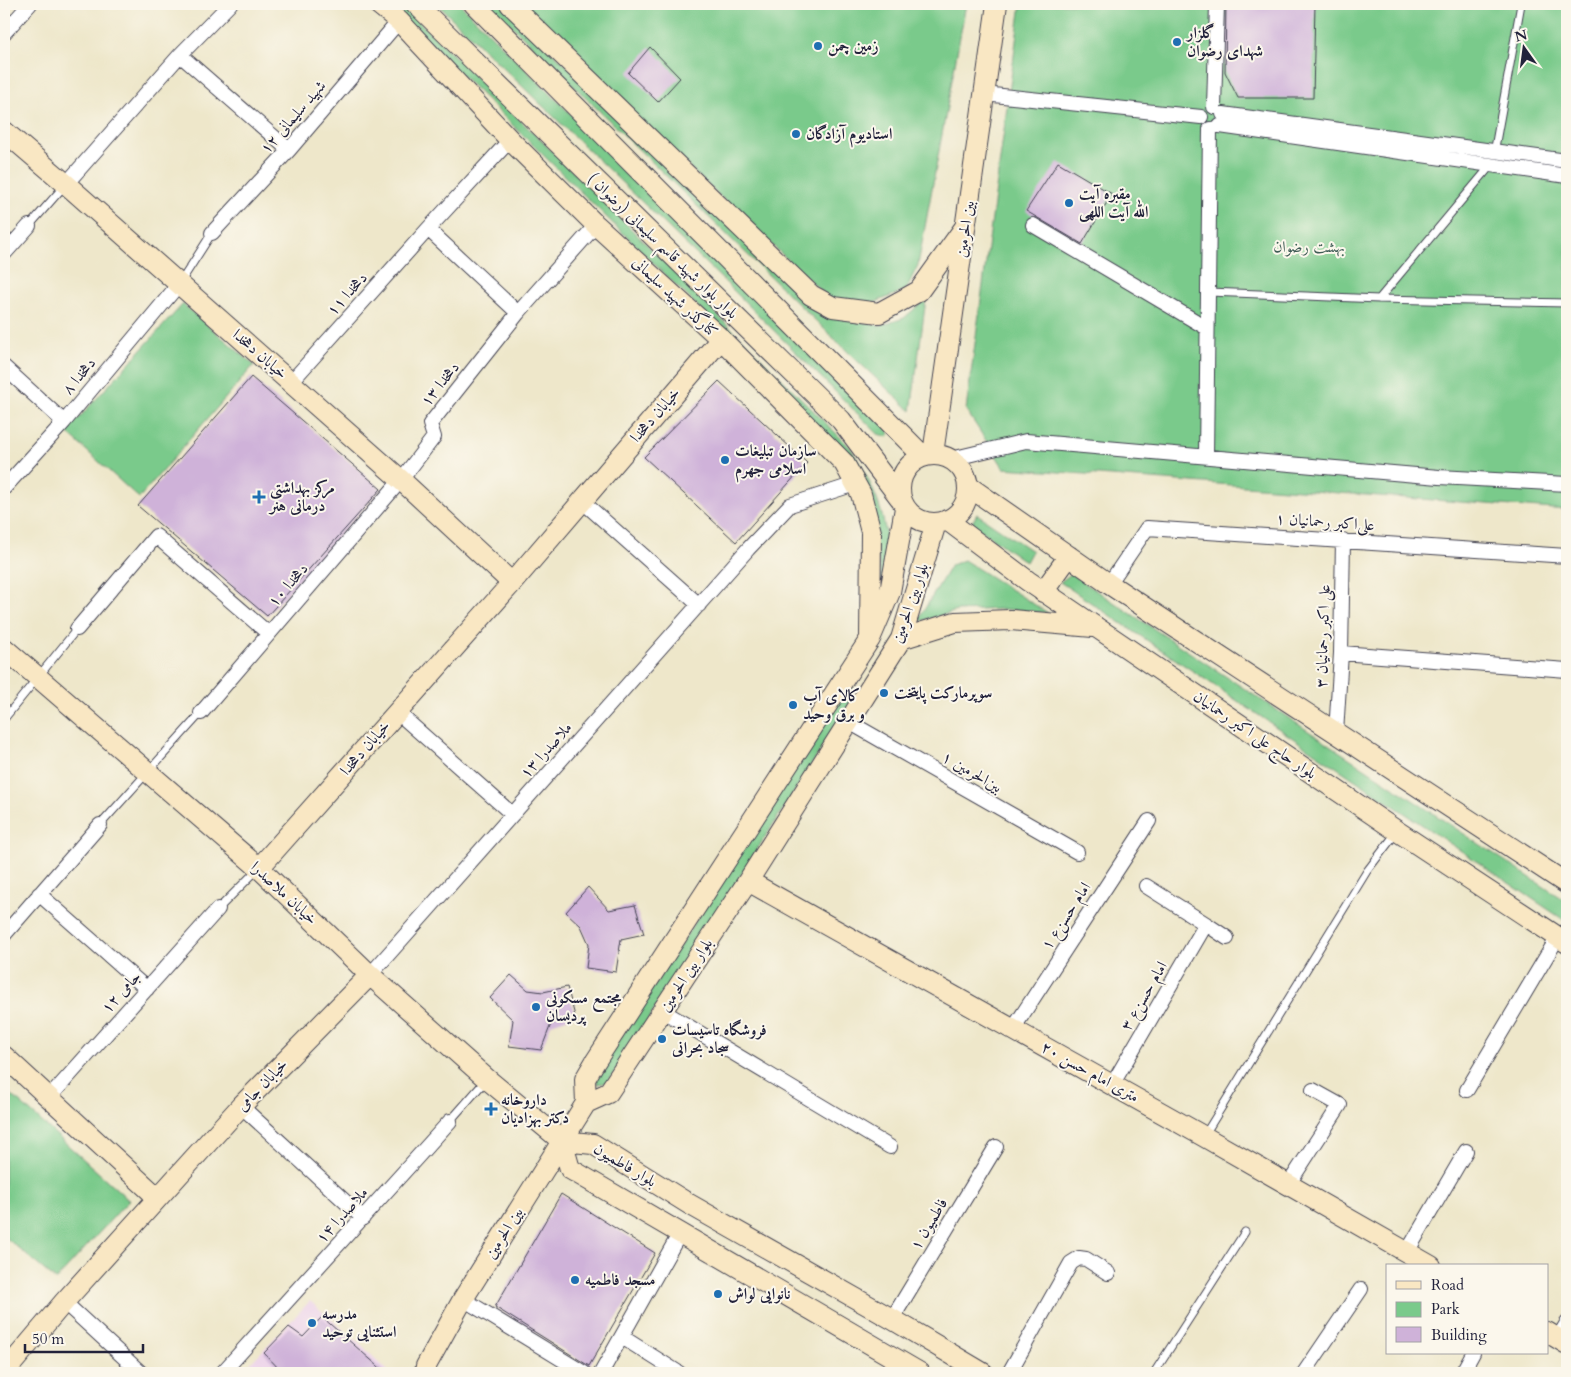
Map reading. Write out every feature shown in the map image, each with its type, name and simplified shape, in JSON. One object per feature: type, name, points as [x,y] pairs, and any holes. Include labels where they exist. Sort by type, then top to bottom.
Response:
[{"type":"street","points":[[4,33],[30,4]]},
{"type":"street","points":[[66,184],[180,54],[230,4]]},
{"type":"street","name":"کنارگذر شهید سلیمانی","points":[[378,4],[399,21],[510,140],[596,225],[721,339],[844,463],[861,494],[871,532],[870,639]]},
{"type":"street","name":"بلوار بلوار شهید قاسم سلیمانی (رضوان )","points":[[416,4],[841,420],[903,503]]},
{"type":"street","points":[[474,4],[936,456],[960,466],[966,475],[968,486],[963,506],[956,515],[941,522],[924,522],[914,517],[903,503],[899,488],[901,477],[906,468],[914,461],[936,456],[1026,441],[1439,477],[1567,484]]},
{"type":"street","points":[[510,4],[811,295],[833,307],[879,313],[919,291],[965,227]]},
{"type":"street","name":"بین الحرمین","points":[[936,456],[965,227],[997,4]]},
{"type":"street","points":[[1206,456],[1207,328],[1216,119],[1217,4]]},
{"type":"street","name":"شهید سلیمانی ۱۲","points":[[212,233],[289,150],[399,21]]},
{"type":"street","points":[[180,54],[289,150]]},
{"type":"street","points":[[984,94],[1201,117],[1206,108],[1216,119],[1493,158],[1567,176]]},
{"type":"street","name":"خیابان دهخدا","points":[[4,131],[291,382],[401,480],[512,583]]},
{"type":"street","name":"دهخدا ۱۱","points":[[291,382],[510,140]]},
{"type":"street","points":[[1493,158],[1567,161]]},
{"type":"street","points":[[428,229],[518,313],[596,225]]},
{"type":"street","points":[[1033,225],[1207,328]]},
{"type":"street","points":[[4,254],[29,226]]},
{"type":"street","name":"دهخدا ۸","points":[[4,488],[64,422],[179,284]]},
{"type":"street","name":"دهخدا ۱۳","points":[[401,480],[434,437],[430,424],[518,313]]},
{"type":"street","name":"خیابان دهخدا","points":[[259,868],[512,583],[721,339]]},
{"type":"street","points":[[4,367],[64,422]]},
{"type":"street","name":"دهخدا ۱۰","points":[[201,713],[401,480]]},
{"type":"street","name":"ملاصدرا ۱۳","points":[[370,975],[748,549],[790,505],[855,484]]},
{"type":"street","points":[[968,486],[1109,584],[1567,884]]},
{"type":"street","points":[[582,501],[699,605]]},
{"type":"street","name":"بلوار بین الحرمین","points":[[903,503],[890,592],[870,639],[595,1062],[585,1079],[586,1103],[608,1093],[748,881],[900,639],[941,522]]},
{"type":"street","name":"بلوار حاج علی اکبر رحمانیان","points":[[941,522],[1397,832],[1563,940]]},
{"type":"street","name":"علی‌اکبر رحمانیان ۱","points":[[1109,584],[1147,528],[1567,556]]},
{"type":"street","points":[[77,629],[156,536],[270,634]]},
{"type":"street","name":"علی اکبر رحمانیان ۳","points":[[1336,733],[1341,653],[1343,540]]},
{"type":"street","points":[[1043,592],[1068,556]]},
{"type":"street","points":[[900,639],[955,622],[1011,620],[1094,627]]},
{"type":"street","name":"خیابان ملاصدرا","points":[[4,648],[259,868],[370,975],[562,1141]]},
{"type":"street","points":[[1341,653],[1567,670]]},
{"type":"street","points":[[847,674],[871,686]]},
{"type":"street","points":[[397,712],[512,814]]},
{"type":"street","name":"بین‌الحرمین ۱","points":[[849,722],[1077,852]]},
{"type":"street","name":"امام حسن‌ع ۱","points":[[1013,1029],[1149,821]]},
{"type":"street","points":[[4,935],[100,825]]},
{"type":"street","name":"۲۰ متری امام حسن","points":[[748,881],[1204,1136],[1428,1264]]},
{"type":"street","points":[[1146,886],[1227,938]]},
{"type":"street","points":[[39,894],[147,989]]},
{"type":"street","name":"جامی ۱۲","points":[[49,1098],[218,909]]},
{"type":"street","name":"امام حسن‌ع ۳","points":[[1112,1085],[1206,924]]},
{"type":"street","points":[[1467,1090],[1563,940]]},
{"type":"street","name":"خیابان جامی","points":[[4,1373],[157,1197],[241,1106],[370,975]]},
{"type":"street","points":[[663,1011],[890,1147]]},
{"type":"street","points":[[4,1056],[157,1197]]},
{"type":"street","points":[[1288,1185],[1340,1105],[1313,1090]]},
{"type":"street","name":"بین الحرمین","points":[[422,1371],[463,1298],[586,1103]]},
{"type":"street","points":[[241,1106],[363,1218]]},
{"type":"street","name":"ملاصدرا ۱۴","points":[[222,1373],[450,1121]]},
{"type":"street","name":"بلوار فاطمیون","points":[[920,1373],[570,1169],[562,1141],[594,1144],[689,1204],[983,1373]]},
{"type":"street","name":"فاطمیون ۱","points":[[892,1319],[996,1147]]},
{"type":"street","points":[[1407,1252],[1466,1151]]},
{"type":"street","points":[[605,1189],[606,1178],[612,1168],[621,1161]]},
{"type":"street","points":[[601,1373],[680,1233]]},
{"type":"street","points":[[1009,1373],[1071,1263],[1079,1258],[1086,1259],[1108,1273]]},
{"type":"street","points":[[1304,1373],[1361,1289]]},
{"type":"street","points":[[463,1298],[584,1373]]},
{"type":"street","points":[[64,1302],[141,1373]]},
{"type":"street","points":[[622,1337],[679,1373]]},
{"type":"street","points":[[1462,1373],[1472,1354]]},
{"type":"lane","points":[[1379,299],[1493,158],[1521,4]]},
{"type":"lane","points":[[29,226],[66,184]]},
{"type":"lane","points":[[179,284],[212,233]]},
{"type":"lane","points":[[1209,292],[1379,299],[1567,303]]},
{"type":"lane","points":[[4,719],[77,629]]},
{"type":"lane","points":[[100,825],[201,713]]},
{"type":"lane","points":[[1204,1136],[1367,870],[1397,832]]},
{"type":"lane","points":[[218,909],[259,868]]},
{"type":"lane","name":"ملاصدرا ۱۴","points":[[450,1121],[487,1078]]},
{"type":"lane","points":[[1154,1373],[1245,1232]]},
{"type":"shaded area","name":"مدرسه استثنایی توحید","points":[[310,1301],[361,1345],[389,1373],[241,1373]]},
{"type":"green space","points":[[389,4],[401,4],[598,196],[850,447],[873,489],[884,523],[887,552],[881,601],[879,563],[864,488],[740,348]]},
{"type":"green space","points":[[437,4],[460,4],[890,432],[888,437],[878,434],[726,283]]},
{"type":"green space","points":[[489,4],[501,4],[833,314],[880,326],[904,318],[926,299],[911,411],[850,354]]},
{"type":"green space","name":"استادیوم آزادگان","points":[[514,4],[966,4],[918,265],[906,290],[876,302],[855,304],[833,302]]},
{"type":"green space","name":"بهشت رضوان","points":[[1021,4],[1567,4],[1567,510],[1004,468],[966,410]]},
{"type":"green space","points":[[183,304],[254,365],[139,498],[66,432]]},
{"type":"green space","points":[[977,514],[1032,551],[1026,562],[982,531],[970,526]]},
{"type":"green space","points":[[964,560],[1048,613],[1003,609],[957,611],[917,622],[951,565]]},
{"type":"green space","points":[[1071,574],[1567,902],[1567,922],[1060,582]]},
{"type":"green space","points":[[854,687],[851,703],[610,1079],[605,1083],[598,1084],[595,1077],[841,696]]},
{"type":"green space","points":[[4,1088],[129,1200],[56,1280],[4,1236]]},
{"type":"building","points":[[1226,4],[1315,4],[1313,98],[1238,98],[1225,72]]},
{"type":"building","points":[[650,47],[680,78],[658,102],[628,73]]},
{"type":"building","name":"مقبره آیت الله آیت اللهی","points":[[1058,162],[1112,194],[1082,244],[1026,211]]},
{"type":"building","name":"مرکز بهداشتی درمانی هنر","points":[[251,377],[381,489],[267,616],[138,506]]},
{"type":"building","name":"سازمان تبلیغات اسلامی جهرم","points":[[719,381],[807,463],[736,542],[644,457]]},
{"type":"building","name":"مجتمع مسکونی پردیسان","points":[[588,887],[609,910],[635,905],[644,934],[621,939],[616,972],[586,968],[589,944],[581,926],[566,912]]},
{"type":"building","name":"مجتمع مسکونی پردیسان","points":[[511,975],[528,990],[543,992],[567,987],[575,1016],[551,1024],[541,1050],[509,1046],[513,1020],[490,998]]},
{"type":"building","name":"مسجد فاطمیه","points":[[561,1194],[655,1253],[589,1366],[495,1307]]},
{"type":"building","name":"مدرسه استثنایی توحید","points":[[322,1317],[386,1373],[283,1373],[264,1353],[289,1327],[303,1337]]},
{"type":"place","name":"گلزار شهدای رضوان","points":[[1177,42]]},
{"type":"place","name":"زمین چمن","points":[[818,46]]},
{"type":"place","name":"استادیوم آزادگان","points":[[796,134]]},
{"type":"place","name":"مقبره آیت الله آیت اللهی","points":[[1069,203]]},
{"type":"place","name":"سازمان تبلیغات اسلامی جهرم","points":[[725,460]]},
{"type":"place","name":"مرکز بهداشتی درمانی هنر","points":[[259,497]]},
{"type":"place","name":"سوپرمارکت پایتخت","points":[[884,693]]},
{"type":"place","name":"کالای آب و برق وحید","points":[[793,705]]},
{"type":"place","name":"مجتمع مسکونی پردیسان","points":[[536,1007]]},
{"type":"place","name":"فروشگاه تاسیسات سجاد بحرانی","points":[[662,1039]]},
{"type":"place","name":"داروخانه دکتر بهزادیان","points":[[491,1109]]},
{"type":"place","name":"مسجد فاطمیه","points":[[575,1280]]},
{"type":"place","name":"نانوایی لواش","points":[[718,1294]]},
{"type":"place","name":"مدرسه استثنایی توحید","points":[[312,1323]]}]
